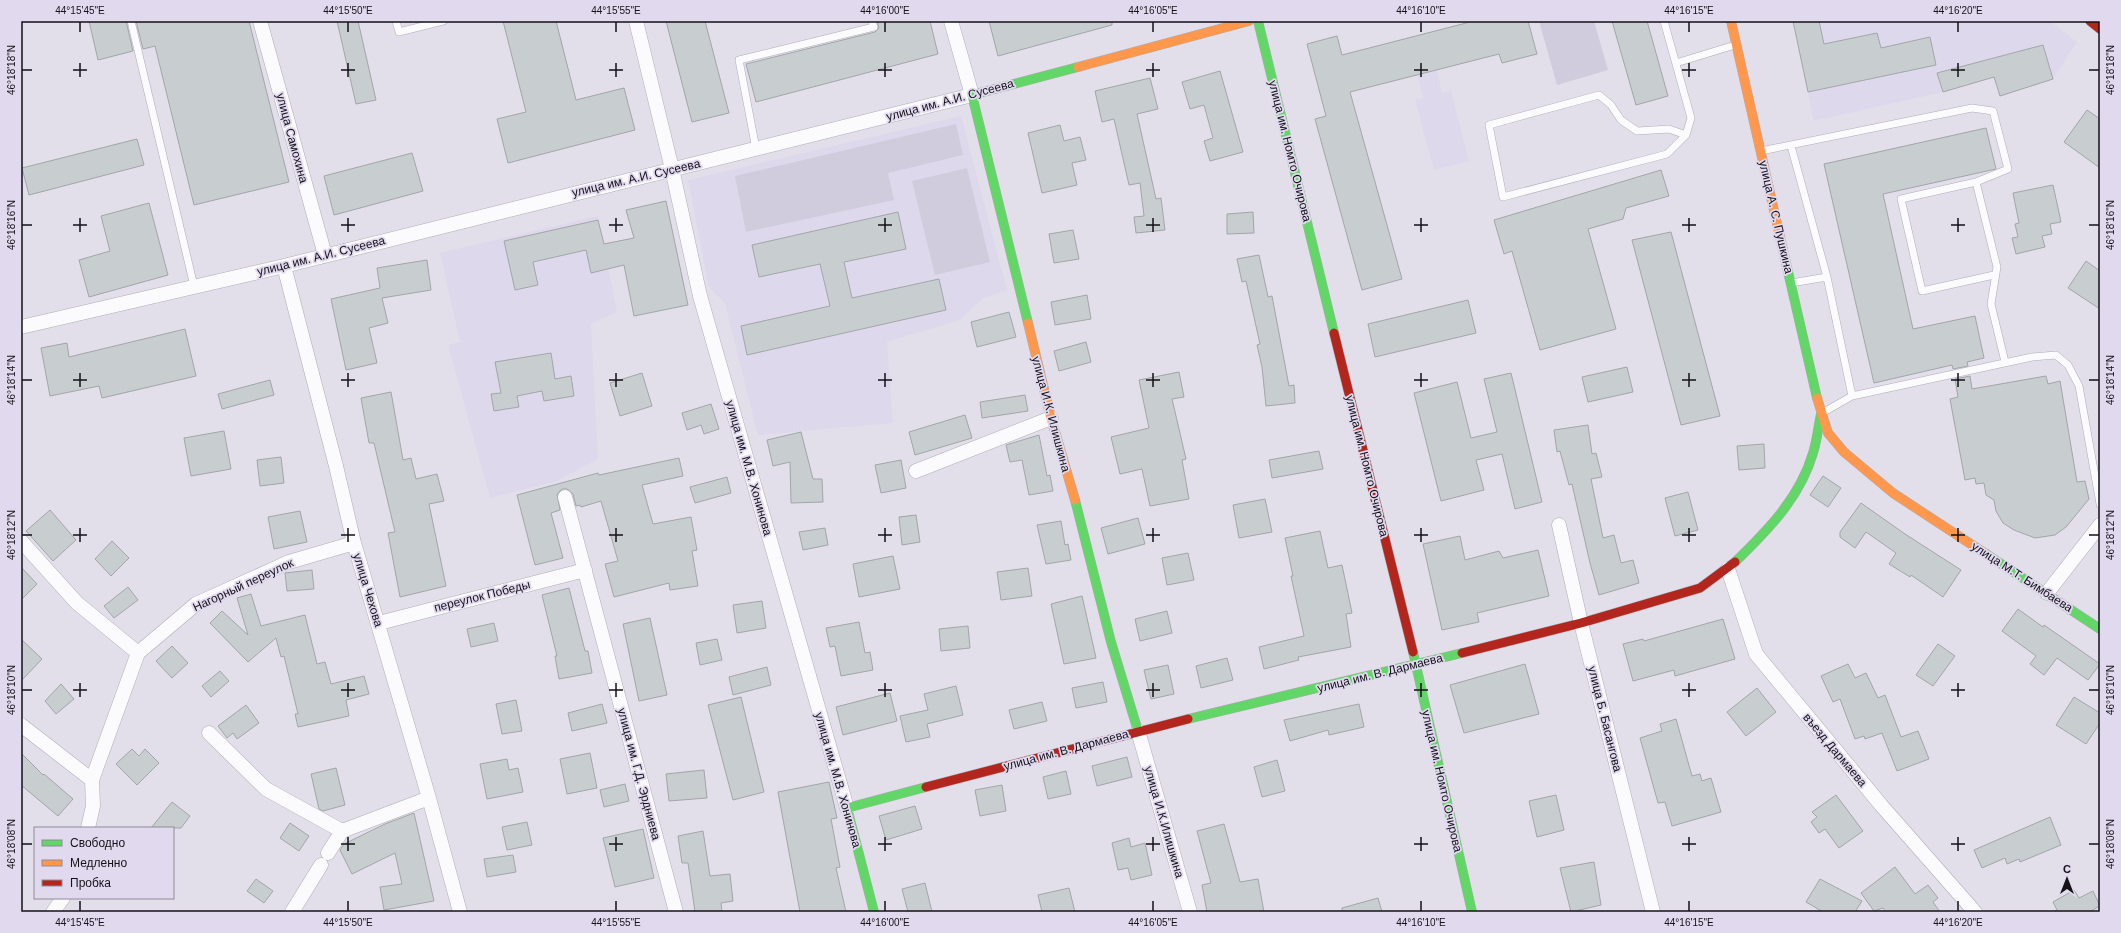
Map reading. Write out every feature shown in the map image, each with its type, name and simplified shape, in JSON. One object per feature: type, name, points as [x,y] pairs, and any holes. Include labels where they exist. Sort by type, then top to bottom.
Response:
[{"type":"street","name":"улица Самохина","points":[[260,21],[325,255]]},
{"type":"street","name":"улица им. М.В. Хонинова","points":[[636,21],[672,169],[700,296],[847,808],[874,912]]},
{"type":"street","points":[[951,21],[972,95]]},
{"type":"street","name":"улица им. А.И. Сусеева","points":[[21,327],[284,266],[756,149],[972,95],[1248,21]]},
{"type":"street","name":"улица им. Номто Очирова","points":[[1258,21],[1416,665],[1472,912]]},
{"type":"street","name":"улица А. С. Пушкина","points":[[1731,21],[1821,414]]},
{"type":"street","points":[[2090,21],[2100,29]]},
{"type":"street","name":"улица И.К. Илишкина","points":[[972,95],[1051,418],[1083,528],[1111,642],[1138,731]]},
{"type":"street","name":"улица Чехова","points":[[284,266],[336,466],[354,543],[379,623],[460,912]]},
{"type":"street","name":"улица им. В. Дармаева","points":[[847,808],[1138,731],[1416,665],[1581,623],[1700,588],[1728,569],[1778,518],[1798,487],[1813,454],[1821,414]]},
{"type":"street","name":"улица М.Т. Бимбаева","points":[[1821,414],[1828,433],[1844,452],[1893,493],[2100,629]]},
{"type":"street","points":[[916,470],[1051,418]]},
{"type":"street","name":"улица им. Г.Д. Эрдниева","points":[[565,497],[676,912]]},
{"type":"street","name":"улица Б. Басангова","points":[[1559,525],[1581,623],[1653,912]]},
{"type":"street","points":[[2047,593],[2100,525]]},
{"type":"street","points":[[21,541],[77,603],[138,653]]},
{"type":"street","name":"Нагорный переулок","points":[[92,780],[138,653],[196,604],[289,562],[354,543]]},
{"type":"street","name":"въезд Дармаева","points":[[1728,569],[1756,654],[1881,805],[1975,912]]},
{"type":"street","name":"переулок Победы","points":[[379,623],[585,570]]},
{"type":"street","points":[[21,725],[92,780],[93,806],[88,827]]},
{"type":"street","name":"улица И.К.Илишкина","points":[[1138,731],[1190,912]]},
{"type":"street","points":[[209,733],[266,789],[342,831]]},
{"type":"street","points":[[292,912],[342,831],[429,798]]},
{"type":"street","points":[[53,912],[62,899]]},
{"type":"lane","points":[[131,21],[194,286]]},
{"type":"lane","points":[[396,21],[399,32],[443,21]]},
{"type":"lane","points":[[756,149],[739,60],[874,27],[872,21]]},
{"type":"lane","points":[[1664,21],[1691,118],[1686,135],[1667,154],[1503,197],[1489,126],[1598,95],[1612,105],[1621,120],[1637,131],[1669,129],[1686,135]]},
{"type":"lane","points":[[1676,63],[1737,45]]},
{"type":"lane","points":[[1761,151],[1972,108],[1993,111],[2008,169],[1976,182],[1901,199],[1922,291],[1994,275]]},
{"type":"lane","points":[[1791,146],[1827,277],[1852,396]]},
{"type":"lane","points":[[1976,182],[1997,267],[1994,275],[1991,304],[2005,362]]},
{"type":"lane","points":[[1791,283],[1827,277]]},
{"type":"lane","points":[[1821,414],[1852,396],[2032,356],[2056,355],[2068,365],[2079,386],[2100,504]]},
{"type":"shaded area","points":[[1539,21],[1594,21],[1608,70],[1557,85]]},
{"type":"shaded area","points":[[1792,21],[2049,21],[2077,42],[2053,79],[2000,96],[1994,77],[1943,92],[1814,121]]},
{"type":"shaded area","points":[[1437,70],[1442,93],[1451,91],[1469,161],[1434,170],[1415,100],[1423,98],[1417,75]]},
{"type":"shaded area","points":[[961,116],[1007,290],[983,298],[960,320],[887,342],[893,423],[758,435],[725,303],[709,287],[688,180]]},
{"type":"shaded area","points":[[956,124],[963,155],[888,173],[894,200],[746,232],[735,176]]},
{"type":"shaded area","points":[[967,168],[990,262],[935,275],[912,181]]},
{"type":"shaded area","points":[[598,216],[617,312],[591,324],[598,459],[557,481],[490,498],[448,345],[460,342],[440,253]]},
{"type":"building","points":[[89,21],[126,21],[133,51],[98,60]]},
{"type":"building","points":[[136,21],[249,21],[289,182],[194,205],[155,46],[143,49]]},
{"type":"building","points":[[337,21],[358,21],[376,100],[356,104]]},
{"type":"building","points":[[503,21],[556,21],[576,100],[624,88],[635,130],[508,163],[497,119],[526,112]]},
{"type":"building","points":[[666,21],[705,21],[729,113],[692,122]]},
{"type":"building","points":[[877,21],[930,21],[938,54],[756,102],[746,64],[875,32],[879,28]]},
{"type":"building","points":[[989,21],[1112,21],[1112,25],[998,56]]},
{"type":"building","points":[[1474,21],[1528,21],[1537,54],[1502,63],[1499,54],[1350,92],[1402,279],[1362,290],[1315,119],[1326,116],[1307,44],[1337,36],[1342,55]]},
{"type":"building","points":[[1612,21],[1647,21],[1668,96],[1636,105]]},
{"type":"building","points":[[1793,21],[1819,21],[1824,44],[1877,33],[1881,48],[1930,37],[1936,65],[1808,92]]},
{"type":"building","points":[[2043,45],[2053,79],[2000,96],[1994,77],[1943,92],[1937,73]]},
{"type":"building","points":[[1220,71],[1243,152],[1210,161],[1204,141],[1213,138],[1204,105],[1190,109],[1182,82]]},
{"type":"building","points":[[1150,78],[1158,109],[1137,114],[1156,199],[1161,198],[1165,230],[1136,233],[1134,217],[1144,216],[1140,183],[1129,185],[1114,119],[1102,122],[1095,91]]},
{"type":"building","points":[[2087,110],[2100,119],[2100,168],[2064,142]]},
{"type":"building","points":[[1060,125],[1064,141],[1080,137],[1086,160],[1072,163],[1077,185],[1042,193],[1028,133]]},
{"type":"building","points":[[1986,128],[1996,169],[1883,194],[1913,329],[1975,316],[1984,358],[1967,362],[1968,366],[1953,369],[1952,365],[1874,383],[1824,164]]},
{"type":"building","points":[[137,139],[144,165],[29,195],[22,168]]},
{"type":"building","points":[[412,153],[423,191],[334,215],[324,176]]},
{"type":"building","points":[[1661,170],[1669,196],[1626,208],[1623,219],[1588,229],[1616,329],[1540,350],[1512,251],[1504,254],[1494,220]]},
{"type":"building","points":[[2053,185],[2061,222],[2050,224],[2052,234],[2042,236],[2045,247],[2016,254],[2012,238],[2018,237],[2015,224],[2019,223],[2013,193]]},
{"type":"building","points":[[666,201],[688,305],[634,316],[624,265],[591,273],[586,250],[533,262],[538,285],[515,290],[504,241],[598,220],[604,244],[634,238],[626,210]]},
{"type":"building","points":[[149,203],[168,275],[89,297],[79,260],[110,251],[101,216]]},
{"type":"building","points":[[898,212],[906,249],[844,262],[852,298],[939,279],[946,310],[747,355],[741,326],[830,306],[820,264],[759,277],[752,245]]},
{"type":"building","points":[[1253,212],[1254,233],[1227,234],[1227,214]]},
{"type":"building","points":[[1073,230],[1079,259],[1054,263],[1049,234]]},
{"type":"building","points":[[1671,232],[1720,416],[1681,425],[1632,240]]},
{"type":"building","points":[[1259,255],[1268,297],[1272,296],[1289,386],[1294,385],[1295,403],[1266,406],[1262,367],[1257,345],[1260,344],[1246,281],[1242,282],[1237,259]]},
{"type":"building","points":[[427,260],[431,290],[382,298],[388,323],[369,328],[377,363],[346,370],[331,299],[380,288],[377,268]]},
{"type":"building","points":[[2086,261],[2100,271],[2100,309],[2068,288]]},
{"type":"building","points":[[1087,295],[1091,319],[1055,325],[1051,302]]},
{"type":"building","points":[[1468,300],[1476,333],[1375,357],[1368,324]]},
{"type":"building","points":[[1009,312],[1016,337],[977,347],[971,322]]},
{"type":"building","points":[[185,329],[196,376],[102,398],[99,386],[50,396],[41,348],[67,343],[69,357]]},
{"type":"building","points":[[1086,342],[1091,362],[1059,371],[1054,351]]},
{"type":"building","points":[[551,353],[555,379],[571,376],[574,396],[544,401],[542,391],[517,396],[519,407],[494,411],[491,394],[501,393],[495,362]]},
{"type":"building","points":[[1627,367],[1633,392],[1588,402],[1582,377]]},
{"type":"building","points":[[1179,372],[1184,397],[1172,399],[1186,459],[1182,460],[1189,499],[1150,506],[1142,469],[1120,474],[1111,437],[1149,428],[1139,380]]},
{"type":"building","points":[[642,373],[652,406],[620,416],[610,383]]},
{"type":"building","points":[[1511,373],[1542,502],[1515,509],[1502,454],[1476,460],[1484,490],[1441,501],[1414,393],[1457,382],[1471,438],[1497,432],[1484,379]]},
{"type":"building","points":[[1970,376],[1972,389],[2046,376],[2048,384],[2060,381],[2077,482],[2085,481],[2089,499],[2066,527],[2055,535],[2035,538],[2014,530],[2003,523],[1996,511],[1994,500],[1986,495],[1984,483],[1976,484],[1975,478],[1965,480],[1950,399],[1958,397],[1955,379]]},
{"type":"building","points":[[270,380],[274,395],[222,409],[218,394]]},
{"type":"building","points":[[391,392],[403,460],[411,458],[416,479],[437,474],[444,501],[429,504],[446,586],[400,597],[388,533],[395,532],[374,443],[369,443],[361,398]]},
{"type":"building","points":[[1025,395],[1028,411],[982,418],[980,402]]},
{"type":"building","points":[[711,404],[719,429],[704,434],[701,425],[687,430],[682,413]]},
{"type":"building","points":[[965,415],[972,438],[915,455],[909,432]]},
{"type":"building","points":[[1588,425],[1592,454],[1596,453],[1602,477],[1591,479],[1603,538],[1614,535],[1621,563],[1633,560],[1639,583],[1599,595],[1572,484],[1569,485],[1560,451],[1557,452],[1554,430]]},
{"type":"building","points":[[224,431],[231,469],[191,476],[184,438]]},
{"type":"building","points":[[801,432],[813,479],[822,479],[823,502],[791,503],[790,462],[773,466],[767,440]]},
{"type":"building","points":[[1039,435],[1047,476],[1050,475],[1053,491],[1029,495],[1022,460],[1010,462],[1006,445]]},
{"type":"building","points":[[1764,444],[1765,468],[1739,470],[1737,446]]},
{"type":"building","points":[[1319,451],[1323,469],[1272,478],[1269,460]]},
{"type":"building","points":[[281,457],[284,483],[260,486],[257,460]]},
{"type":"building","points":[[679,458],[683,476],[642,485],[653,524],[691,517],[697,550],[692,551],[698,586],[670,590],[669,583],[614,597],[605,564],[618,561],[601,501],[581,507],[580,505],[576,506],[573,494],[567,489],[562,489],[557,494],[560,510],[551,513],[563,558],[535,565],[517,495],[598,473],[599,475]]},
{"type":"building","points":[[901,460],[906,488],[881,493],[875,465]]},
{"type":"building","points":[[1823,476],[1841,488],[1828,507],[1810,495]]},
{"type":"building","points":[[727,477],[731,493],[695,503],[690,487]]},
{"type":"building","points":[[1688,492],[1698,530],[1675,536],[1665,498]]},
{"type":"building","points":[[1265,499],[1272,532],[1239,538],[1233,505]]},
{"type":"building","points":[[1861,503],[1905,534],[1961,570],[1943,597],[1911,575],[1910,577],[1889,564],[1896,553],[1866,532],[1855,548],[1840,537],[1840,532]]},
{"type":"building","points":[[50,510],[76,540],[53,561],[26,531]]},
{"type":"building","points":[[300,511],[307,542],[274,549],[268,517]]},
{"type":"building","points":[[916,515],[920,542],[902,545],[899,517]]},
{"type":"building","points":[[1138,518],[1145,544],[1108,554],[1101,528]]},
{"type":"building","points":[[1061,521],[1065,545],[1068,544],[1071,560],[1046,564],[1037,525]]},
{"type":"building","points":[[825,528],[828,545],[803,550],[799,532]]},
{"type":"building","points":[[1320,531],[1328,568],[1342,565],[1352,613],[1346,614],[1351,647],[1298,657],[1299,660],[1264,669],[1259,647],[1304,636],[1291,576],[1293,576],[1285,538]]},
{"type":"building","points":[[1460,536],[1465,560],[1499,551],[1503,558],[1538,550],[1549,596],[1477,613],[1479,622],[1442,630],[1423,544]]},
{"type":"building","points":[[112,541],[129,558],[111,576],[95,559]]},
{"type":"building","points":[[1188,553],[1194,580],[1167,585],[1162,558]]},
{"type":"building","points":[[893,556],[900,589],[859,597],[853,564]]},
{"type":"building","points":[[21,567],[37,584],[21,600]]},
{"type":"building","points":[[1028,568],[1032,596],[1001,600],[997,572]]},
{"type":"building","points":[[312,570],[314,589],[287,591],[285,573]]},
{"type":"building","points":[[128,587],[138,600],[114,618],[104,606]]},
{"type":"building","points":[[569,588],[585,651],[588,651],[592,673],[559,679],[555,656],[557,656],[542,595]]},
{"type":"building","points":[[251,594],[261,626],[305,615],[317,664],[325,662],[331,684],[364,676],[369,694],[346,700],[349,716],[298,727],[295,714],[298,714],[284,656],[281,657],[276,638],[248,662],[210,623],[222,611],[248,635],[237,598]]},
{"type":"building","points":[[1082,596],[1096,658],[1064,664],[1051,604]]},
{"type":"building","points":[[762,601],[766,628],[737,633],[733,605]]},
{"type":"building","points":[[2018,609],[2100,664],[2088,680],[2057,658],[2044,675],[2030,664],[2036,656],[2002,631]]},
{"type":"building","points":[[1167,611],[1172,633],[1140,641],[1135,619]]},
{"type":"building","points":[[650,618],[667,695],[639,701],[623,624]]},
{"type":"building","points":[[1723,619],[1735,659],[1675,676],[1674,670],[1633,681],[1623,644],[1643,639],[1644,641]]},
{"type":"building","points":[[859,622],[865,653],[870,652],[873,670],[841,676],[835,646],[830,647],[826,628]]},
{"type":"building","points":[[494,623],[498,641],[471,647],[467,629]]},
{"type":"building","points":[[968,626],[970,648],[941,651],[939,629]]},
{"type":"building","points":[[21,639],[42,659],[21,681]]},
{"type":"building","points":[[717,639],[722,660],[700,665],[696,643]]},
{"type":"building","points":[[1938,644],[1955,656],[1933,686],[1916,675]]},
{"type":"building","points":[[172,646],[188,663],[172,678],[156,661]]},
{"type":"building","points":[[1227,658],[1233,680],[1201,688],[1196,666]]},
{"type":"building","points":[[1525,664],[1539,714],[1464,733],[1450,685]]},
{"type":"building","points":[[1848,664],[1855,678],[1866,673],[1878,698],[1885,695],[1901,737],[1918,731],[1929,759],[1897,771],[1882,733],[1865,739],[1864,736],[1855,739],[1840,699],[1833,702],[1821,676]]},
{"type":"building","points":[[1168,665],[1174,694],[1151,699],[1144,670]]},
{"type":"building","points":[[767,667],[771,685],[733,695],[729,677]]},
{"type":"building","points":[[220,671],[229,681],[211,697],[202,686]]},
{"type":"building","points":[[1103,682],[1107,702],[1076,708],[1072,688]]},
{"type":"building","points":[[61,684],[74,699],[56,714],[45,701]]},
{"type":"building","points":[[956,686],[963,715],[927,724],[930,737],[906,742],[900,716],[928,710],[924,694]]},
{"type":"building","points":[[1757,688],[1776,712],[1746,736],[1727,712]]},
{"type":"building","points":[[890,693],[897,721],[843,735],[836,707]]},
{"type":"building","points":[[741,697],[764,792],[733,800],[708,705]]},
{"type":"building","points":[[2074,697],[2100,713],[2100,723],[2086,744],[2056,725]]},
{"type":"building","points":[[516,700],[522,731],[502,734],[496,704]]},
{"type":"building","points":[[1042,702],[1047,721],[1014,729],[1009,710]]},
{"type":"building","points":[[602,704],[607,723],[572,731],[568,713]]},
{"type":"building","points":[[1359,704],[1364,727],[1329,735],[1328,730],[1290,741],[1284,720]]},
{"type":"building","points":[[246,705],[259,723],[237,739],[233,733],[227,738],[218,726]]},
{"type":"building","points":[[1676,719],[1692,776],[1700,774],[1702,781],[1711,778],[1721,812],[1672,826],[1665,802],[1658,803],[1640,738],[1662,731],[1660,724]]},
{"type":"building","points":[[132,749],[139,756],[145,749],[159,763],[137,785],[116,764]]},
{"type":"building","points":[[21,753],[43,775],[44,774],[73,799],[58,816],[21,785]]},
{"type":"building","points":[[590,753],[597,788],[567,794],[560,759]]},
{"type":"building","points":[[1127,757],[1132,777],[1097,786],[1092,766]]},
{"type":"building","points":[[507,759],[509,770],[518,768],[523,792],[487,799],[480,764]]},
{"type":"building","points":[[1277,760],[1285,791],[1262,797],[1254,767]]},
{"type":"building","points":[[336,768],[345,805],[323,811],[319,809],[311,774]]},
{"type":"building","points":[[704,770],[707,798],[669,801],[666,774]]},
{"type":"building","points":[[1066,771],[1071,794],[1048,799],[1043,777]]},
{"type":"building","points":[[829,782],[837,818],[831,819],[840,867],[836,868],[846,912],[800,912],[778,792]]},
{"type":"building","points":[[625,784],[629,801],[604,807],[600,790]]},
{"type":"building","points":[[1002,785],[1006,811],[980,816],[975,790]]},
{"type":"building","points":[[1556,795],[1564,830],[1537,837],[1529,801]]},
{"type":"building","points":[[1836,795],[1863,831],[1839,848],[1825,829],[1819,833],[1811,822],[1817,817],[1812,812]]},
{"type":"building","points":[[172,802],[190,816],[181,828],[152,827]]},
{"type":"building","points":[[915,806],[922,829],[886,840],[879,816]]},
{"type":"building","points":[[414,813],[434,901],[384,910],[380,887],[402,884],[395,853],[352,874],[340,850],[344,844],[385,824]]},
{"type":"building","points":[[2050,817],[2061,845],[2020,862],[2019,859],[2007,864],[2005,858],[1982,868],[1974,850]]},
{"type":"building","points":[[527,822],[532,845],[507,850],[502,827]]},
{"type":"building","points":[[290,823],[309,836],[299,851],[280,838]]},
{"type":"building","points":[[1224,824],[1240,882],[1258,879],[1264,912],[1207,912],[1202,885],[1211,883],[1197,831]]},
{"type":"building","points":[[643,829],[654,878],[615,887],[603,838]]},
{"type":"building","points":[[703,831],[710,876],[730,874],[733,901],[721,903],[722,912],[695,912],[688,863],[682,863],[678,836]]},
{"type":"building","points":[[1129,838],[1131,847],[1145,843],[1152,875],[1131,880],[1128,868],[1118,870],[1112,843]]},
{"type":"building","points":[[513,855],[516,872],[487,877],[484,859]]},
{"type":"building","points":[[1594,862],[1601,905],[1571,912],[1560,868]]},
{"type":"building","points":[[1895,867],[1915,894],[1928,885],[1938,898],[1933,902],[1940,912],[1886,912],[1883,908],[1874,911],[1861,893]]},
{"type":"building","points":[[256,879],[273,891],[264,903],[247,891]]},
{"type":"building","points":[[1820,879],[1862,901],[1855,912],[1823,912],[1806,902]]},
{"type":"building","points":[[925,883],[932,912],[908,912],[902,889]]},
{"type":"building","points":[[1069,888],[1075,912],[1042,912],[1038,895]]},
{"type":"building","points":[[2074,890],[2079,898],[2093,891],[2100,906],[2089,912],[2052,912],[2057,910],[2053,902]]},
{"type":"building","points":[[1378,898],[1382,912],[1342,912],[1342,908]]},
{"type":"traffic: fast","points":[[1258,21],[1334,333]]},
{"type":"traffic: fast","points":[[1028,323],[972,95],[1078,67]]},
{"type":"traffic: fast","points":[[1783,250],[1817,398]]},
{"type":"traffic: fast","points":[[1735,562],[1781,513],[1800,485],[1816,444],[1821,414]]},
{"type":"traffic: fast","points":[[1075,500],[1111,642],[1138,731]]},
{"type":"traffic: fast","points":[[1986,554],[2100,629]]},
{"type":"traffic: fast","points":[[1413,652],[1472,912]]},
{"type":"traffic: fast","points":[[1188,719],[1462,653]]},
{"type":"traffic: fast","points":[[874,912],[847,808],[926,787]]},
{"type":"traffic: slow","points":[[1078,67],[1249,21]]},
{"type":"traffic: slow","points":[[1731,21],[1783,250]]},
{"type":"traffic: slow","points":[[1028,323],[1051,418],[1075,500]]},
{"type":"traffic: slow","points":[[1817,398],[1828,433],[1844,452],[1893,493],[1986,554]]},
{"type":"traffic: jam","points":[[2090,21],[2100,29]]},
{"type":"traffic: jam","points":[[1334,333],[1413,652]]},
{"type":"traffic: jam","points":[[1462,653],[1581,623],[1700,588],[1735,562]]},
{"type":"traffic: jam","points":[[926,787],[1188,719]]}]
